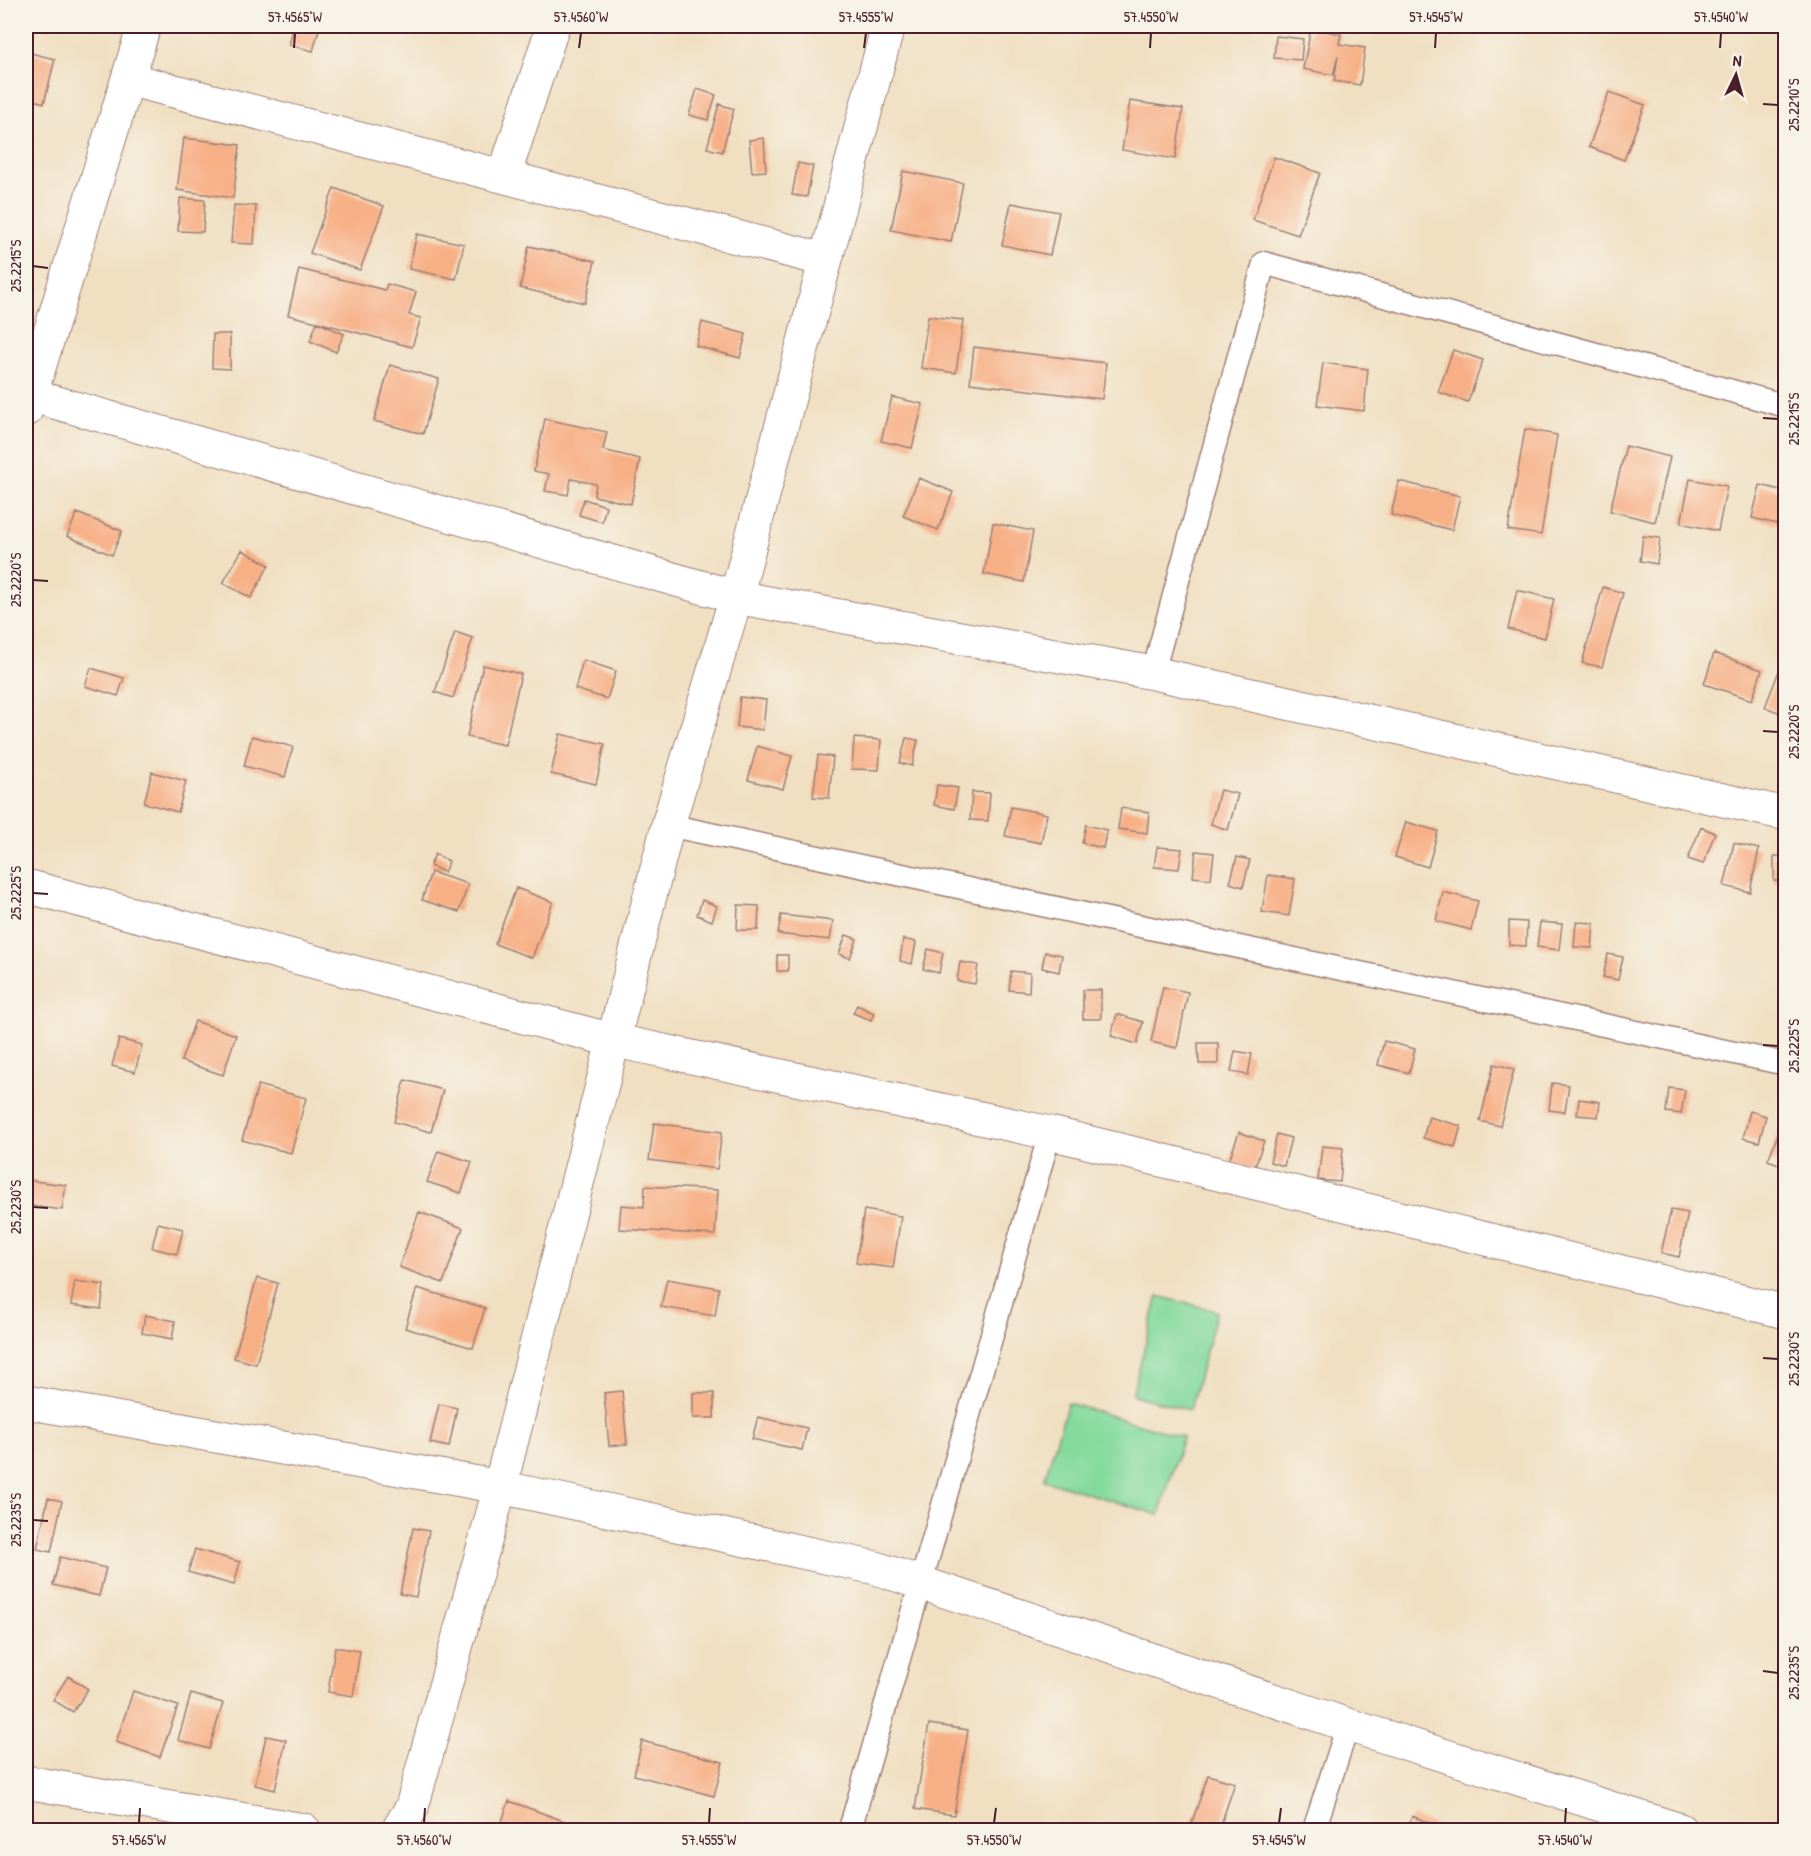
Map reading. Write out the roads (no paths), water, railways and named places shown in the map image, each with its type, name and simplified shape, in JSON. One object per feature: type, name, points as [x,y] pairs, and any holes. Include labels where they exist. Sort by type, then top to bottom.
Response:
[{"type":"street","points":[[144,26],[27,400],[736,597],[1153,673],[1785,814]]},
{"type":"street","points":[[504,176],[553,26]]},
{"type":"street","points":[[398,1830],[412,1807],[500,1487],[668,825],[736,597],[888,26]]},
{"type":"street","points":[[128,79],[825,260]]},
{"type":"street","points":[[26,886],[612,1040],[1050,1132],[1785,1312]]},
{"type":"street","points":[[26,1402],[500,1487],[876,1568],[1348,1725],[1680,1830]]},
{"type":"street","points":[[26,1782],[303,1830]]},
{"type":"lane","points":[[1153,673],[1264,263],[1785,406]]},
{"type":"lane","points":[[668,825],[1785,1064]]},
{"type":"lane","points":[[850,1828],[1050,1132]]},
{"type":"lane","points":[[1314,1830],[1348,1725]]}]
